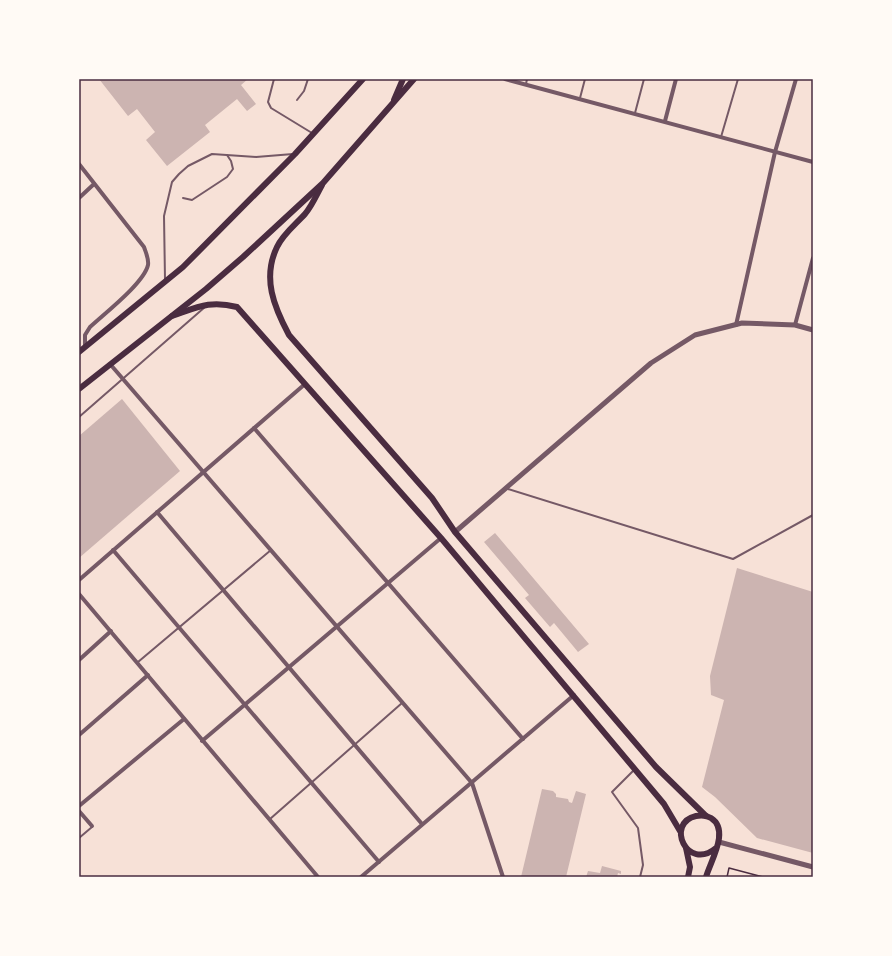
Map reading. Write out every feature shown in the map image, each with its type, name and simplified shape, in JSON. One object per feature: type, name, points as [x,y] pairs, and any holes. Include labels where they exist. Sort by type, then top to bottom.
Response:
[{"type":"main road","points":[[79,352],[165,283],[295,154],[362,79]]},
{"type":"main road","points":[[392,105],[403,79]]},
{"type":"main road","points":[[79,389],[226,273],[323,183],[414,79]]},
{"type":"main road","points":[[323,183],[307,213],[277,246],[270,273],[271,292],[276,312],[289,335],[432,498],[455,532],[656,767],[706,816]]},
{"type":"main road","points":[[171,317],[209,303],[223,303],[237,307],[441,538],[664,804],[680,830],[682,842],[686,848],[690,867],[688,877]]},
{"type":"main road","points":[[680,830],[688,819],[694,816],[706,816],[712,818],[719,828],[717,845],[706,877]]},
{"type":"main road","points":[[686,848],[697,854],[710,852],[717,845]]},
{"type":"street","points":[[505,79],[813,162]]},
{"type":"street","points":[[665,121],[676,79]]},
{"type":"street","points":[[736,325],[775,152],[796,79]]},
{"type":"street","points":[[79,164],[144,247],[148,257],[148,265],[140,280],[90,327],[85,335],[85,348]]},
{"type":"street","points":[[79,198],[94,184]]},
{"type":"street","points":[[795,325],[813,258]]},
{"type":"street","points":[[455,532],[651,363],[695,335],[736,325],[795,325],[813,330]]},
{"type":"street","points":[[110,364],[472,783],[503,877]]},
{"type":"street","points":[[79,580],[305,384]]},
{"type":"street","points":[[254,428],[523,739]]},
{"type":"street","points":[[157,512],[422,824]]},
{"type":"street","points":[[202,741],[441,538]]},
{"type":"street","points":[[113,550],[379,862]]},
{"type":"street","points":[[79,594],[138,662],[202,741],[318,877]]},
{"type":"street","points":[[79,660],[111,632]]},
{"type":"street","points":[[79,735],[148,675]]},
{"type":"street","points":[[361,877],[574,695]]},
{"type":"street","points":[[79,806],[184,719]]},
{"type":"street","points":[[79,811],[92,826]]},
{"type":"street","points":[[717,845],[813,866]]},
{"type":"lane","points":[[274,79],[268,102],[271,108],[313,134]]},
{"type":"lane","points":[[297,100],[304,91],[308,79]]},
{"type":"lane","points":[[526,84],[527,79]]},
{"type":"lane","points":[[580,98],[585,79]]},
{"type":"lane","points":[[635,113],[644,79]]},
{"type":"lane","points":[[721,137],[738,79]]},
{"type":"lane","points":[[165,283],[164,216],[172,182],[184,170],[199,160],[212,154],[256,157],[295,154]]},
{"type":"lane","points":[[183,198],[192,200],[228,177],[232,169],[231,161],[227,155]]},
{"type":"lane","points":[[79,417],[209,303]]},
{"type":"lane","points":[[506,488],[732,559],[813,515]]},
{"type":"lane","points":[[138,662],[272,550]]},
{"type":"lane","points":[[269,820],[403,702]]},
{"type":"lane","points":[[635,769],[612,792],[638,828],[643,865],[640,877]]},
{"type":"lane","points":[[79,838],[92,826]]},
{"type":"path","points":[[727,877],[729,868],[763,877]]},
{"type":"building","points":[[99,79],[248,79],[241,85],[256,104],[247,111],[237,99],[205,125],[210,132],[167,166],[146,140],[155,132],[137,109],[128,116]]},
{"type":"building","points":[[122,399],[180,471],[79,558],[79,436]]},
{"type":"building","points":[[495,533],[589,644],[578,652],[554,623],[550,627],[525,598],[529,595],[484,542]]},
{"type":"building","points":[[737,568],[813,592],[813,853],[757,838],[715,797],[702,787],[724,700],[711,695],[710,676]]},
{"type":"building","points":[[542,789],[553,791],[556,794],[556,797],[568,799],[569,802],[572,803],[576,791],[586,794],[566,877],[521,877]]},
{"type":"building","points":[[602,866],[621,871],[621,874],[618,873],[617,877],[586,877],[588,871],[600,873]]}]
